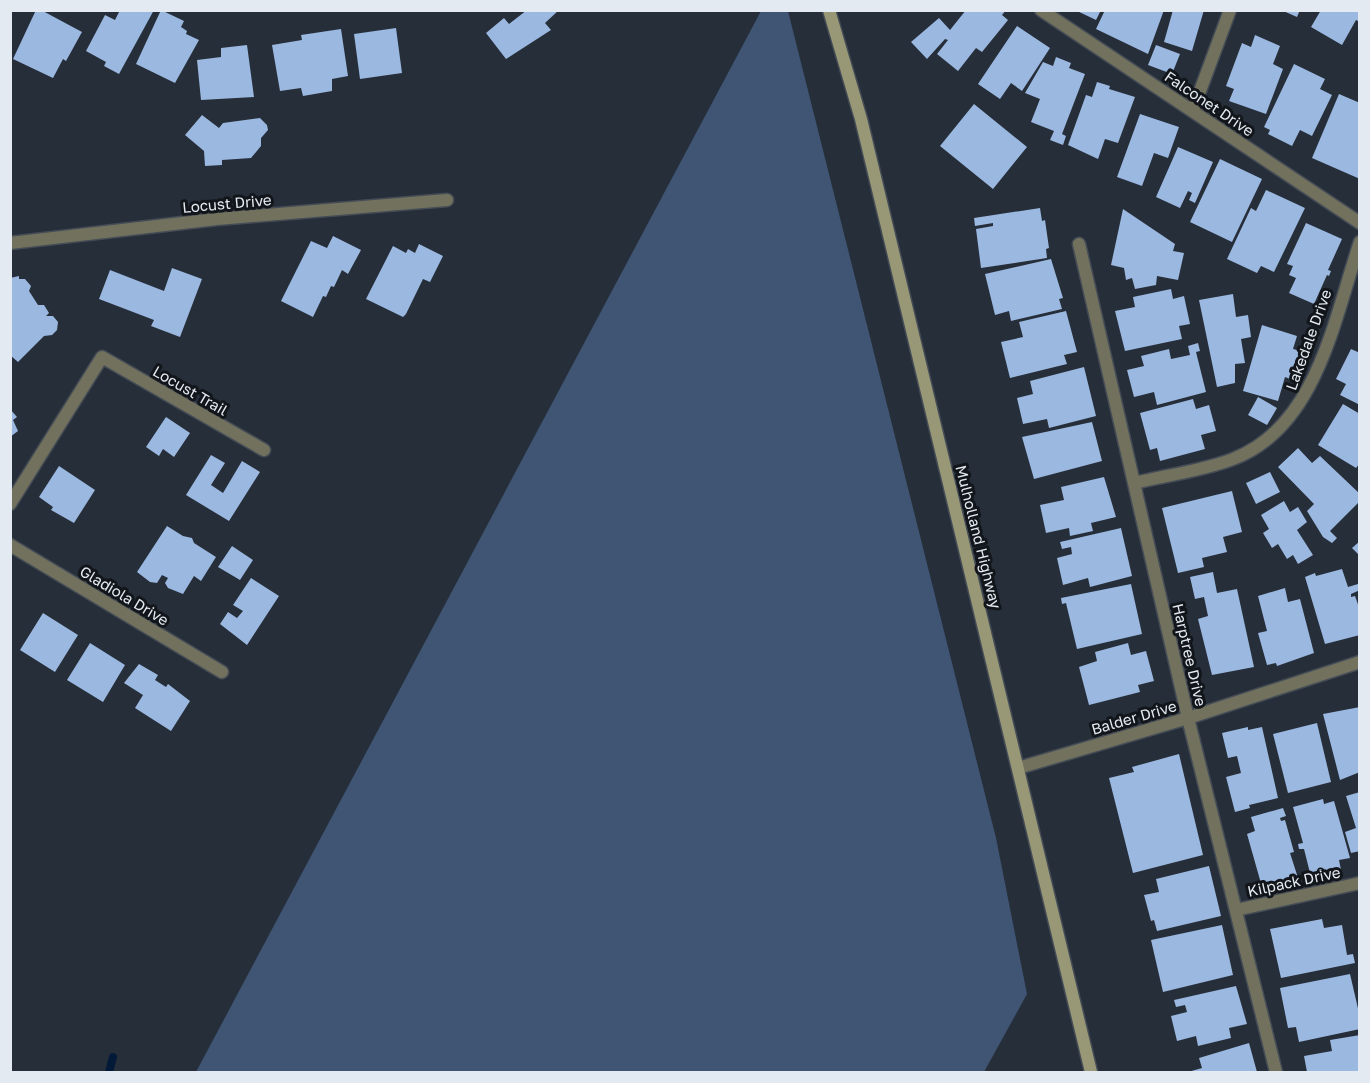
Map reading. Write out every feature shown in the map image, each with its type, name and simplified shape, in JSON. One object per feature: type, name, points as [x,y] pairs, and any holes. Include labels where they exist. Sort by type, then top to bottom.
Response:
[{"type":"main road","name":"Mulholland Highway","points":[[829,10],[861,119],[1092,1072]]},
{"type":"street","name":"Falconet Drive","points":[[1041,10],[1359,223]]},
{"type":"street","points":[[1193,110],[1230,10]]},
{"type":"street","name":"Locust Drive","points":[[10,243],[217,219],[447,200]]},
{"type":"street","name":"Lakedale Drive","points":[[1135,483],[1232,460],[1260,446],[1285,425],[1304,399],[1323,352],[1359,242]]},
{"type":"street","name":"Harptree Drive","points":[[1079,244],[1188,718],[1276,1072]]},
{"type":"street","name":"Locust Trail","points":[[10,504],[102,357],[264,450]]},
{"type":"street","name":"Gladiola Drive","points":[[10,545],[222,672]]},
{"type":"street","name":"Balder Drive","points":[[1018,768],[1188,718],[1359,662]]},
{"type":"street","name":"Kilpack Drive","points":[[1236,910],[1359,883]]},
{"type":"shaded area","points":[[761,11],[788,11],[996,838],[1027,994],[984,1072],[196,1072]]},
{"type":"building","points":[[36,10],[41,10],[82,32],[66,61],[63,59],[53,78],[13,59]]},
{"type":"building","points":[[120,10],[154,10],[119,74],[104,66],[106,62],[86,51],[105,15],[115,20]]},
{"type":"building","points":[[161,10],[184,21],[181,27],[187,31],[186,34],[199,40],[175,83],[136,64]]},
{"type":"building","points":[[527,10],[559,10],[545,23],[551,30],[506,59],[486,33],[504,18],[509,24]]},
{"type":"building","points":[[966,10],[1006,10],[1002,15],[1008,20],[982,52],[976,48],[958,71],[937,54],[948,40],[945,39],[927,59],[911,42],[939,18],[950,30]]},
{"type":"building","points":[[1075,10],[1101,10],[1096,20]]},
{"type":"building","points":[[1105,10],[1164,10],[1148,54],[1096,29]]},
{"type":"building","points":[[1173,10],[1204,10],[1192,51],[1164,42]]},
{"type":"building","points":[[1281,10],[1300,10],[1297,17]]},
{"type":"building","points":[[1321,10],[1360,10],[1360,22],[1356,20],[1342,45],[1311,27]]},
{"type":"building","points":[[1017,26],[1050,48],[1022,91],[1011,83],[1000,99],[978,84]]},
{"type":"building","points":[[396,28],[402,73],[360,79],[354,34]]},
{"type":"building","points":[[341,29],[348,76],[332,79],[332,91],[303,96],[301,88],[280,91],[272,45],[302,40],[301,35]]},
{"type":"building","points":[[1255,35],[1280,46],[1273,64],[1283,69],[1266,114],[1229,101],[1234,89],[1226,86],[1242,43],[1251,47]]},
{"type":"building","points":[[247,45],[254,97],[201,100],[197,60],[221,57],[221,48]]},
{"type":"building","points":[[1156,45],[1180,54],[1172,74],[1148,65]]},
{"type":"building","points":[[1056,57],[1071,63],[1069,68],[1085,74],[1062,134],[1066,136],[1063,145],[1050,140],[1054,131],[1031,122],[1040,99],[1025,93],[1043,62],[1053,66]]},
{"type":"building","points":[[1294,64],[1325,79],[1320,89],[1332,95],[1312,136],[1300,130],[1292,146],[1268,134],[1270,130],[1264,127]]},
{"type":"building","points":[[1097,82],[1110,86],[1109,89],[1135,97],[1118,143],[1105,139],[1098,159],[1068,145],[1086,95],[1092,97]]},
{"type":"building","points":[[1339,94],[1360,103],[1360,179],[1312,158]]},
{"type":"building","points":[[974,104],[1027,147],[993,189],[940,146]]},
{"type":"building","points":[[1140,114],[1179,127],[1168,158],[1154,153],[1142,186],[1117,177]]},
{"type":"building","points":[[202,115],[219,128],[223,123],[260,118],[267,125],[268,130],[261,138],[261,146],[251,158],[222,160],[222,165],[205,166],[204,151],[185,135]]},
{"type":"building","points":[[1178,147],[1213,162],[1195,203],[1189,200],[1192,193],[1188,191],[1180,208],[1156,197]]},
{"type":"building","points":[[1220,159],[1262,179],[1232,242],[1190,222]]},
{"type":"building","points":[[1266,190],[1305,208],[1274,272],[1261,266],[1257,273],[1227,259],[1251,208],[1256,211]]},
{"type":"building","points":[[1040,208],[1042,221],[1045,220],[1049,248],[1046,249],[1047,258],[981,268],[976,229],[993,226],[993,223],[975,226],[974,218]]},
{"type":"building","points":[[1123,209],[1175,244],[1173,251],[1184,253],[1178,280],[1157,276],[1156,285],[1135,289],[1132,278],[1126,280],[1124,268],[1111,265]]},
{"type":"building","points":[[1306,223],[1342,239],[1328,270],[1331,271],[1329,276],[1327,275],[1314,304],[1289,293],[1296,278],[1289,275],[1293,266],[1287,264]]},
{"type":"building","points":[[333,236],[361,250],[348,274],[342,270],[334,287],[331,286],[326,297],[323,296],[313,317],[281,301],[311,241],[327,248]]},
{"type":"building","points":[[419,244],[443,256],[430,282],[423,279],[406,314],[403,317],[366,299],[393,246],[406,253],[408,249],[415,253]]},
{"type":"building","points":[[1051,259],[1063,298],[1059,299],[1062,309],[1011,321],[1009,311],[995,315],[985,274]]},
{"type":"building","points":[[172,268],[202,279],[180,337],[151,326],[154,320],[99,299],[110,270],[164,291]]},
{"type":"building","points":[[19,276],[19,279],[25,279],[31,286],[29,291],[38,305],[44,305],[49,313],[46,316],[53,316],[58,322],[57,330],[52,335],[44,336],[18,362],[10,355],[10,278]]},
{"type":"building","points":[[1171,289],[1173,299],[1184,296],[1190,324],[1179,326],[1182,339],[1125,351],[1115,311],[1135,307],[1133,297]]},
{"type":"building","points":[[1233,294],[1236,317],[1248,315],[1251,337],[1241,339],[1245,363],[1235,364],[1235,383],[1217,387],[1199,300]]},
{"type":"building","points":[[1066,311],[1077,352],[1064,355],[1067,364],[1010,378],[1001,342],[1023,337],[1019,322]]},
{"type":"building","points":[[1262,325],[1297,336],[1293,349],[1301,351],[1299,357],[1305,359],[1301,373],[1295,371],[1293,380],[1285,377],[1278,401],[1243,391]]},
{"type":"building","points":[[1198,343],[1200,351],[1196,352],[1206,392],[1157,405],[1154,392],[1134,397],[1127,370],[1144,366],[1141,356],[1169,349],[1171,359],[1190,355],[1188,346]]},
{"type":"building","points":[[1351,349],[1360,353],[1360,405],[1340,395],[1346,384],[1336,379]]},
{"type":"building","points":[[1084,367],[1096,416],[1049,428],[1047,419],[1023,424],[1017,398],[1033,394],[1030,381]]},
{"type":"building","points":[[1258,397],[1277,408],[1267,425],[1248,415]]},
{"type":"building","points":[[1193,399],[1196,409],[1209,405],[1216,431],[1201,435],[1205,449],[1160,461],[1157,448],[1150,450],[1140,413]]},
{"type":"building","points":[[1343,404],[1360,414],[1360,463],[1356,468],[1318,445]]},
{"type":"building","points":[[10,409],[17,417],[13,420],[18,431],[10,437]]},
{"type":"building","points":[[166,417],[190,433],[174,457],[163,449],[159,456],[146,447]]},
{"type":"building","points":[[1092,422],[1102,461],[1034,479],[1022,437]]},
{"type":"building","points":[[1298,448],[1312,463],[1320,456],[1360,494],[1360,501],[1330,531],[1337,538],[1332,543],[1323,537],[1307,511],[1314,504],[1278,467]]},
{"type":"building","points":[[211,455],[225,463],[211,485],[223,493],[242,461],[260,472],[229,521],[186,495]]},
{"type":"building","points":[[59,466],[95,490],[74,523],[51,510],[53,507],[39,497]]},
{"type":"building","points":[[1270,472],[1280,492],[1256,504],[1246,483]]},
{"type":"building","points":[[1104,477],[1116,517],[1091,523],[1093,531],[1070,536],[1069,528],[1046,533],[1040,505],[1064,500],[1061,487]]},
{"type":"building","points":[[1232,491],[1242,532],[1223,537],[1227,552],[1202,558],[1204,567],[1178,573],[1162,508]]},
{"type":"building","points":[[1284,501],[1290,512],[1298,507],[1307,522],[1297,530],[1313,555],[1298,564],[1293,555],[1287,559],[1278,544],[1272,548],[1263,533],[1269,529],[1261,515]]},
{"type":"building","points":[[167,526],[183,536],[192,538],[194,543],[216,557],[201,581],[194,576],[183,594],[168,588],[165,583],[168,578],[162,575],[157,583],[150,582],[137,572]]},
{"type":"building","points":[[1121,528],[1132,576],[1090,587],[1088,578],[1063,585],[1057,558],[1072,554],[1071,547],[1062,549],[1060,542]]},
{"type":"building","points":[[1360,541],[1360,556],[1352,548]]},
{"type":"building","points":[[232,546],[253,560],[240,580],[218,567]]},
{"type":"building","points":[[1342,569],[1348,587],[1358,584],[1360,590],[1351,594],[1351,597],[1355,596],[1360,610],[1360,635],[1325,644],[1305,577]]},
{"type":"building","points":[[1213,572],[1217,593],[1237,589],[1254,667],[1212,675],[1198,619],[1208,616],[1204,597],[1195,599],[1190,577]]},
{"type":"building","points":[[251,578],[279,596],[247,645],[220,624],[228,612],[237,618],[243,611],[233,605]]},
{"type":"building","points":[[1131,584],[1142,634],[1077,649],[1066,603],[1062,604],[1061,598]]},
{"type":"building","points":[[1285,588],[1288,602],[1300,599],[1314,653],[1277,666],[1276,663],[1267,665],[1258,633],[1267,631],[1258,596]]},
{"type":"building","points":[[43,613],[78,635],[55,672],[20,650]]},
{"type":"building","points":[[90,643],[125,665],[103,702],[67,680]]},
{"type":"building","points":[[1128,643],[1131,655],[1146,651],[1154,681],[1138,685],[1140,692],[1089,705],[1079,667],[1097,661],[1095,652]]},
{"type":"building","points":[[139,664],[158,675],[155,680],[166,687],[168,684],[190,701],[171,731],[135,708],[143,695],[124,683]]},
{"type":"building","points":[[1360,707],[1360,772],[1340,780],[1323,714]]},
{"type":"building","points":[[1317,723],[1331,782],[1288,793],[1273,734]]},
{"type":"building","points":[[1248,727],[1248,730],[1262,727],[1278,798],[1249,805],[1250,808],[1235,812],[1226,777],[1241,773],[1237,756],[1228,758],[1222,733]]},
{"type":"building","points":[[1179,754],[1203,855],[1133,873],[1109,778],[1134,772],[1132,767]]},
{"type":"building","points":[[1360,792],[1360,851],[1351,853],[1345,832],[1356,828],[1346,796]]},
{"type":"building","points":[[1323,799],[1324,804],[1334,801],[1350,858],[1339,860],[1341,870],[1311,877],[1304,849],[1299,849],[1298,844],[1303,843],[1293,807]]},
{"type":"building","points":[[1283,808],[1286,816],[1280,818],[1281,821],[1285,820],[1294,852],[1290,853],[1299,881],[1272,889],[1271,884],[1262,887],[1247,834],[1255,831],[1251,817]]},
{"type":"building","points":[[1209,866],[1221,916],[1157,931],[1154,920],[1151,921],[1144,895],[1159,892],[1156,879]]},
{"type":"building","points":[[1322,919],[1324,928],[1342,925],[1347,955],[1353,954],[1355,963],[1281,978],[1270,929]]},
{"type":"building","points":[[1222,925],[1233,975],[1163,992],[1151,940]]},
{"type":"building","points":[[1350,974],[1360,1017],[1360,1029],[1299,1042],[1296,1027],[1288,1028],[1280,988]]},
{"type":"building","points":[[1236,986],[1247,1024],[1229,1028],[1231,1038],[1198,1046],[1196,1036],[1177,1041],[1171,1016],[1187,1012],[1185,1005],[1176,1007],[1174,1000]]},
{"type":"building","points":[[1360,1035],[1360,1072],[1307,1072],[1304,1056],[1332,1051],[1330,1040]]},
{"type":"building","points":[[1249,1043],[1257,1072],[1188,1072],[1202,1068],[1199,1058]]},
{"type":"waterway","points":[[109,1072],[113,1057]]}]
